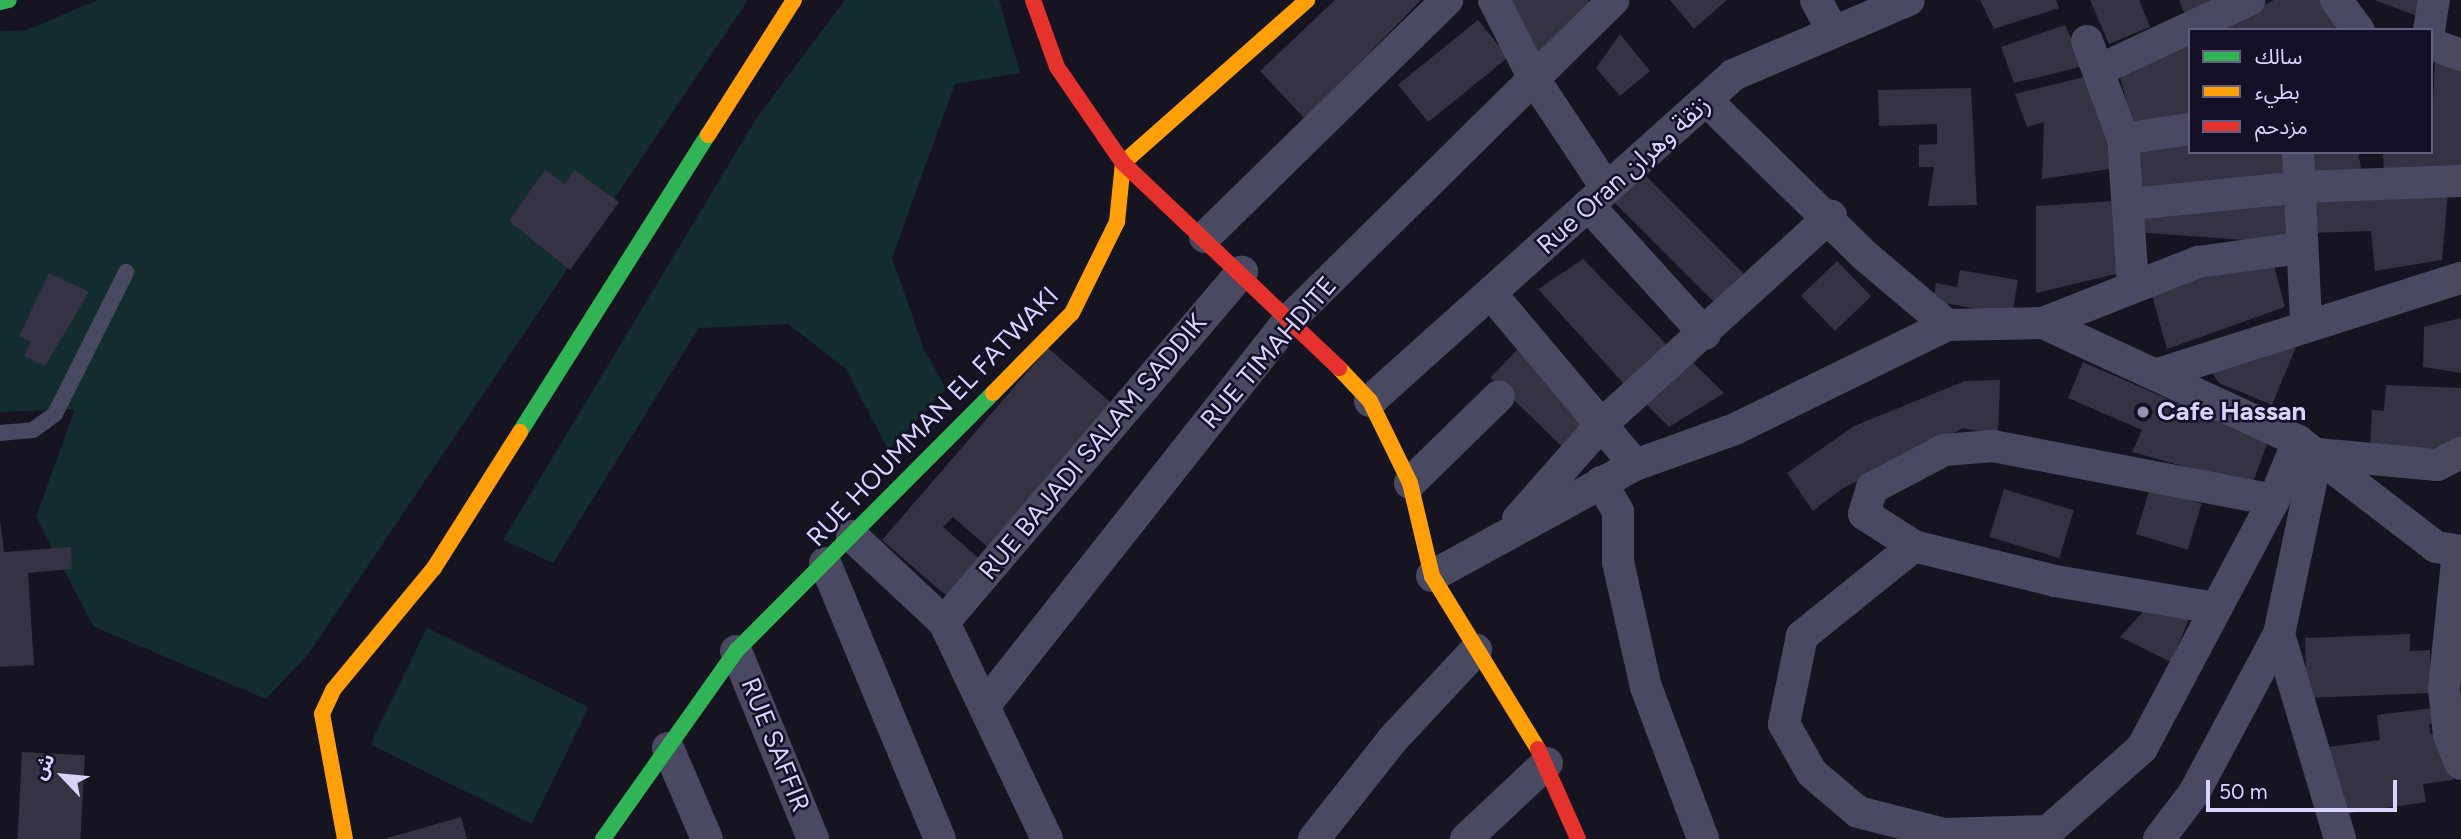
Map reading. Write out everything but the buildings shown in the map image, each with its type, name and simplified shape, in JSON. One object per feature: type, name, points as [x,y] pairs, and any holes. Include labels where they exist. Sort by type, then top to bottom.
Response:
[{"type":"street","points":[[0,2],[9,0]]},
{"type":"street","points":[[345,839],[322,714],[332,690],[435,568],[794,0]]},
{"type":"street","points":[[1033,0],[1056,67],[1123,163],[1292,318],[1370,401],[1410,483],[1432,576],[1475,650],[1547,763],[1578,839]]},
{"type":"street","points":[[1123,163],[1307,0]]},
{"type":"street","points":[[1205,237],[1447,0]]},
{"type":"street","points":[[1494,0],[1597,195],[1705,334]]},
{"type":"street","name":"RUE TIMAHDITE","points":[[985,705],[1292,318],[1614,0]]},
{"type":"street","points":[[1816,0],[1832,30]]},
{"type":"street","name":"Rue Oran زنقة وهران","points":[[1370,401],[1492,295],[1597,195],[1733,75],[1832,30],[1909,0]]},
{"type":"street","points":[[2189,28],[2249,0]]},
{"type":"street","points":[[2336,0],[2357,28]]},
{"type":"street","points":[[2429,28],[2434,0]]},
{"type":"street","points":[[2099,70],[2188,28]]},
{"type":"street","points":[[2087,41],[2123,139],[2131,204],[2133,284]]},
{"type":"street","points":[[2433,45],[2461,55]]},
{"type":"street","points":[[1707,100],[1831,216],[1863,254],[1947,324]]},
{"type":"street","points":[[2123,139],[2188,129]]},
{"type":"street","points":[[2298,154],[2300,248],[2306,322]]},
{"type":"street","name":"RUE HOUMMAN EL FATWAKI","points":[[603,839],[736,651],[1072,313],[1117,222],[1123,163]]},
{"type":"street","points":[[2131,204],[2300,187],[2461,181]]},
{"type":"street","points":[[1511,527],[1601,425],[1705,334],[1831,216]]},
{"type":"street","points":[[1432,576],[1511,527],[1634,465],[1735,429],[1947,324],[2043,323],[2133,284],[2199,262],[2300,248]]},
{"type":"street","name":"RUE BAJADI SALAM SADDIK","points":[[944,622],[1242,272]]},
{"type":"street","points":[[2161,373],[2306,322],[2461,278]]},
{"type":"street","points":[[1492,295],[1634,465]]},
{"type":"street","points":[[2043,323],[2161,373],[2308,447],[2436,547],[2460,551],[2444,689],[2449,735],[2461,764]]},
{"type":"street","points":[[1410,483],[1499,396]]},
{"type":"street","points":[[2215,608],[2055,581],[1914,546],[1864,514],[1872,488],[1944,450],[1993,446],[2274,500]]},
{"type":"street","points":[[2308,447],[2437,465],[2461,453]]},
{"type":"street","points":[[1914,546],[1801,636],[1784,724],[1812,773],[1858,812],[1944,834],[2049,831],[2092,797],[2142,748],[2274,500],[2308,447]]},
{"type":"street","points":[[2159,839],[2194,793],[2279,634],[2308,447]]},
{"type":"street","points":[[1601,482],[1618,512],[1618,562],[1646,687],[1703,839]]},
{"type":"street","points":[[852,536],[944,622],[1047,839]]},
{"type":"street","points":[[825,563],[940,839]]},
{"type":"street","points":[[2279,634],[2340,839]]},
{"type":"street","points":[[1314,839],[1392,739],[1475,650]]},
{"type":"street","name":"RUE SAFFIR","points":[[736,651],[813,839]]},
{"type":"street","points":[[668,748],[707,839]]},
{"type":"street","points":[[1466,839],[1547,763]]},
{"type":"lane","points":[[0,433],[33,430],[54,414],[126,272]]},
{"type":"green space","points":[[98,0],[748,0],[310,652],[266,699],[94,627],[36,517],[75,409],[0,412],[0,31],[27,30]]},
{"type":"green space","points":[[845,0],[999,0],[1020,73],[955,84],[892,258],[924,349],[946,389],[888,450],[846,369],[788,324],[699,328],[553,563],[503,540],[756,119]]},
{"type":"green space","points":[[427,628],[589,707],[532,824],[370,745]]},
{"type":"traffic: fast","points":[[0,2],[9,0]]},
{"type":"traffic: fast","points":[[520,432],[708,135]]},
{"type":"traffic: fast","points":[[603,839],[736,651],[993,393]]},
{"type":"traffic: slow","points":[[708,135],[794,0]]},
{"type":"traffic: slow","points":[[993,393],[1072,313],[1117,222],[1123,163],[1307,0]]},
{"type":"traffic: slow","points":[[1339,368],[1370,401],[1410,483],[1432,576],[1538,749]]},
{"type":"traffic: slow","points":[[345,839],[322,714],[333,690],[434,568],[520,432]]},
{"type":"traffic: jam","points":[[1033,0],[1057,67],[1123,163],[1339,368]]},
{"type":"traffic: jam","points":[[1538,749],[1578,839]]},
{"type":"place","name":"Cafe Hassan","points":[[2143,412]]}]
